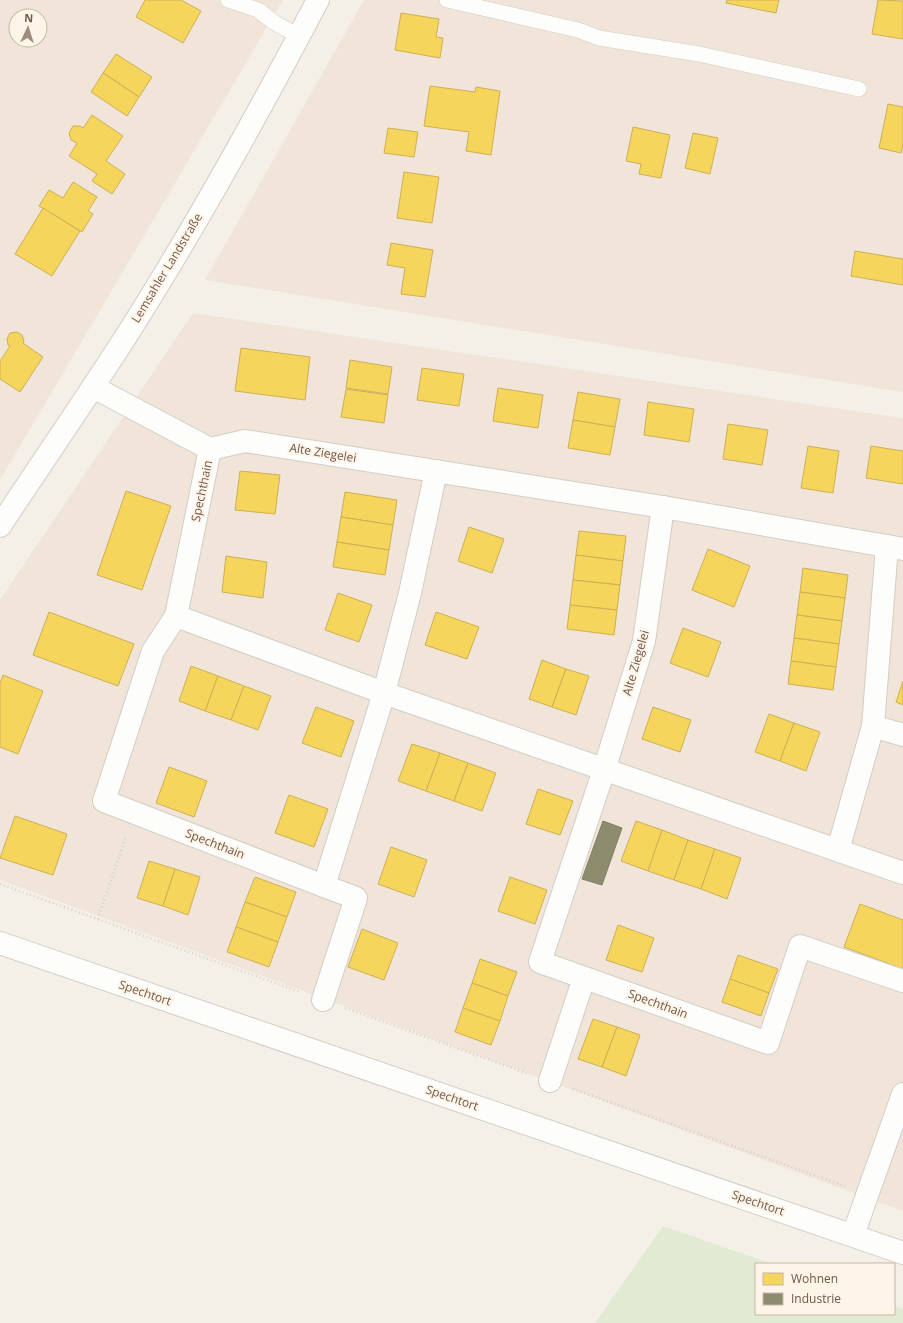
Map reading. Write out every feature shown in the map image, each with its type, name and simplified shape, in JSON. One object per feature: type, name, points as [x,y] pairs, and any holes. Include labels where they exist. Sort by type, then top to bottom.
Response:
[{"type":"street","name":"Lemsahler Landstraße","points":[[0,526],[93,387],[183,242],[250,129],[318,0]]},
{"type":"street","name":"Spechthain","points":[[93,387],[210,449],[176,616],[152,651],[104,801],[356,898],[323,1000]]},
{"type":"street","name":"Alte Ziegelei","points":[[210,449],[245,441],[662,507],[895,547],[873,726],[838,850]]},
{"type":"street","points":[[324,886],[384,693],[410,593],[436,471]]},
{"type":"street","name":"Alte Ziegelei","points":[[604,770],[644,641],[662,507]]},
{"type":"street","points":[[176,616],[384,693],[903,873]]},
{"type":"street","points":[[873,726],[903,735]]},
{"type":"street","name":"Spechthain","points":[[604,770],[540,962],[768,1043],[800,946],[903,981]]},
{"type":"street","name":"Spechtort","points":[[0,943],[903,1253]]},
{"type":"street","points":[[550,1081],[584,978]]},
{"type":"street","points":[[853,1235],[903,1094]]},
{"type":"lane","points":[[228,0],[258,10],[275,23],[299,36]]},
{"type":"lane","points":[[447,0],[578,30],[599,38],[699,54],[859,89]]},
{"type":"path","points":[[98,919],[134,813]]},
{"type":"path","points":[[0,884],[867,1194]]},
{"type":"shaded area","points":[[0,0],[283,0],[0,480]]},
{"type":"shaded area","points":[[364,0],[903,0],[903,392],[205,280]]},
{"type":"shaded area","points":[[193,313],[903,418],[903,1211],[0,880],[0,600]]},
{"type":"green space","points":[[663,1226],[770,1263],[755,1263],[755,1315],[895,1315],[895,1305],[903,1309],[903,1323],[595,1323]]},
{"type":"building: Wohnen","points":[[145,0],[181,0],[201,11],[183,43],[136,17]]},
{"type":"building: Wohnen","points":[[727,0],[779,0],[776,13],[726,3]]},
{"type":"building: Wohnen","points":[[878,0],[903,1],[903,39],[872,34]]},
{"type":"building: Wohnen","points":[[401,13],[439,19],[436,37],[443,38],[440,58],[395,50]]},
{"type":"building: Wohnen","points":[[116,54],[152,77],[139,97],[103,73]]},
{"type":"building: Wohnen","points":[[103,73],[139,97],[127,116],[91,92]]},
{"type":"building: Wohnen","points":[[430,86],[475,92],[476,87],[500,91],[491,155],[466,151],[469,132],[424,126]]},
{"type":"building: Wohnen","points":[[888,104],[903,107],[903,144],[901,153],[879,148]]},
{"type":"building: Wohnen","points":[[92,115],[123,136],[106,161],[125,174],[112,194],[92,181],[97,174],[69,156],[77,143],[71,140],[69,133],[73,126],[80,126],[83,128]]},
{"type":"building: Wohnen","points":[[633,127],[670,135],[661,178],[639,174],[641,164],[626,161]]},
{"type":"building: Wohnen","points":[[388,128],[418,132],[414,157],[384,153]]},
{"type":"building: Wohnen","points":[[693,133],[718,138],[710,174],[685,168]]},
{"type":"building: Wohnen","points":[[404,172],[439,177],[432,223],[397,218]]},
{"type":"building: Wohnen","points":[[73,182],[97,197],[88,211],[93,214],[82,232],[39,206],[49,190],[63,198]]},
{"type":"building: Wohnen","points":[[43,208],[80,231],[52,276],[15,254]]},
{"type":"building: Wohnen","points":[[391,243],[433,250],[425,297],[401,294],[405,268],[387,265]]},
{"type":"building: Wohnen","points":[[855,251],[903,259],[903,285],[851,276]]},
{"type":"building: Wohnen","points":[[17,332],[22,335],[24,341],[23,343],[43,357],[20,392],[0,379],[0,361],[10,346],[8,345],[7,339],[10,333]]},
{"type":"building: Wohnen","points":[[241,348],[310,357],[305,400],[235,391]]},
{"type":"building: Wohnen","points":[[350,360],[392,367],[388,394],[346,388]]},
{"type":"building: Wohnen","points":[[422,368],[464,374],[459,406],[417,400]]},
{"type":"building: Wohnen","points":[[498,388],[543,395],[538,428],[493,421]]},
{"type":"building: Wohnen","points":[[346,389],[388,395],[384,423],[341,417]]},
{"type":"building: Wohnen","points":[[578,392],[620,399],[615,427],[573,420]]},
{"type":"building: Wohnen","points":[[648,402],[694,409],[689,442],[644,435]]},
{"type":"building: Wohnen","points":[[573,420],[615,427],[610,455],[568,448]]},
{"type":"building: Wohnen","points":[[728,424],[768,430],[762,465],[723,459]]},
{"type":"building: Wohnen","points":[[808,446],[839,451],[833,493],[801,488]]},
{"type":"building: Wohnen","points":[[871,446],[903,451],[903,484],[866,478]]},
{"type":"building: Wohnen","points":[[240,471],[280,475],[275,514],[235,510]]},
{"type":"building: Wohnen","points":[[126,491],[171,506],[142,590],[97,575]]},
{"type":"building: Wohnen","points":[[345,492],[397,500],[393,525],[341,517]]},
{"type":"building: Wohnen","points":[[341,517],[393,525],[389,550],[337,542]]},
{"type":"building: Wohnen","points":[[469,527],[504,539],[492,573],[458,561]]},
{"type":"building: Wohnen","points":[[579,531],[626,536],[623,561],[576,555]]},
{"type":"building: Wohnen","points":[[337,542],[389,550],[385,575],[333,567]]},
{"type":"building: Wohnen","points":[[708,549],[750,566],[734,607],[692,590]]},
{"type":"building: Wohnen","points":[[576,555],[623,561],[620,585],[573,580]]},
{"type":"building: Wohnen","points":[[226,556],[267,562],[263,598],[222,592]]},
{"type":"building: Wohnen","points":[[803,568],[848,575],[845,598],[800,592]]},
{"type":"building: Wohnen","points":[[573,580],[620,585],[617,610],[570,605]]},
{"type":"building: Wohnen","points":[[800,592],[845,598],[842,621],[797,615]]},
{"type":"building: Wohnen","points":[[338,593],[372,605],[359,642],[325,630]]},
{"type":"building: Wohnen","points":[[570,605],[617,610],[614,635],[567,629]]},
{"type":"building: Wohnen","points":[[49,612],[134,644],[118,686],[33,655]]},
{"type":"building: Wohnen","points":[[436,612],[479,627],[467,659],[425,645]]},
{"type":"building: Wohnen","points":[[797,615],[842,621],[839,644],[794,638]]},
{"type":"building: Wohnen","points":[[683,628],[721,642],[708,677],[670,663]]},
{"type":"building: Wohnen","points":[[794,638],[839,644],[836,667],[791,661]]},
{"type":"building: Wohnen","points":[[542,660],[566,669],[552,707],[529,699]]},
{"type":"building: Wohnen","points":[[791,661],[836,667],[833,690],[788,684]]},
{"type":"building: Wohnen","points":[[191,666],[218,676],[205,711],[179,701]]},
{"type":"building: Wohnen","points":[[566,669],[589,676],[576,715],[552,707]]},
{"type":"building: Wohnen","points":[[3,675],[43,691],[18,754],[0,747],[0,683]]},
{"type":"building: Wohnen","points":[[218,676],[244,686],[231,720],[205,711]]},
{"type":"building: Wohnen","points":[[903,681],[903,705],[896,702]]},
{"type":"building: Wohnen","points":[[244,686],[271,696],[258,730],[231,720]]},
{"type":"building: Wohnen","points":[[316,707],[354,721],[341,757],[302,743]]},
{"type":"building: Wohnen","points":[[653,707],[691,720],[680,752],[642,739]]},
{"type":"building: Wohnen","points":[[769,714],[794,723],[780,761],[755,752]]},
{"type":"building: Wohnen","points":[[794,723],[820,732],[806,771],[780,761]]},
{"type":"building: Wohnen","points":[[412,744],[440,753],[426,791],[398,781]]},
{"type":"building: Wohnen","points":[[440,753],[468,763],[454,801],[426,791]]},
{"type":"building: Wohnen","points":[[468,763],[496,773],[482,811],[454,801]]},
{"type":"building: Wohnen","points":[[169,767],[207,781],[194,817],[156,803]]},
{"type":"building: Wohnen","points":[[538,789],[573,801],[560,835],[526,824]]},
{"type":"building: Wohnen","points":[[289,795],[328,809],[314,847],[275,833]]},
{"type":"building: Wohnen","points":[[15,816],[67,834],[53,875],[0,858]]},
{"type":"building: Wohnen","points":[[636,821],[662,830],[648,871],[621,861]]},
{"type":"building: Wohnen","points":[[662,830],[688,840],[674,880],[648,871]]},
{"type":"building: Wohnen","points":[[688,840],[715,849],[701,889],[674,880]]},
{"type":"building: Wohnen","points":[[391,847],[427,860],[414,897],[378,884]]},
{"type":"building: Wohnen","points":[[715,849],[741,858],[727,899],[701,889]]},
{"type":"building: Wohnen","points":[[149,861],[175,869],[163,906],[137,898]]},
{"type":"building: Wohnen","points":[[175,869],[200,877],[188,915],[163,906]]},
{"type":"building: Wohnen","points":[[255,877],[296,892],[287,917],[245,902]]},
{"type":"building: Wohnen","points":[[510,877],[547,890],[535,924],[498,911]]},
{"type":"building: Wohnen","points":[[245,902],[287,917],[278,942],[236,927]]},
{"type":"building: Wohnen","points":[[860,904],[903,920],[903,969],[844,947]]},
{"type":"building: Wohnen","points":[[618,925],[654,938],[642,972],[606,960]]},
{"type":"building: Wohnen","points":[[236,927],[278,942],[269,967],[227,952]]},
{"type":"building: Wohnen","points":[[362,929],[398,943],[384,980],[348,967]]},
{"type":"building: Wohnen","points":[[738,955],[778,969],[769,993],[730,979]]},
{"type":"building: Wohnen","points":[[480,959],[517,972],[508,996],[472,983]]},
{"type":"building: Wohnen","points":[[730,979],[769,993],[761,1016],[722,1002]]},
{"type":"building: Wohnen","points":[[472,983],[508,996],[500,1021],[463,1008]]},
{"type":"building: Wohnen","points":[[463,1008],[500,1021],[491,1045],[455,1032]]},
{"type":"building: Wohnen","points":[[593,1019],[617,1027],[602,1067],[578,1059]]},
{"type":"building: Wohnen","points":[[617,1027],[640,1035],[626,1076],[602,1067]]},
{"type":"building: Industrie","points":[[603,821],[622,828],[602,885],[582,879]]}]
